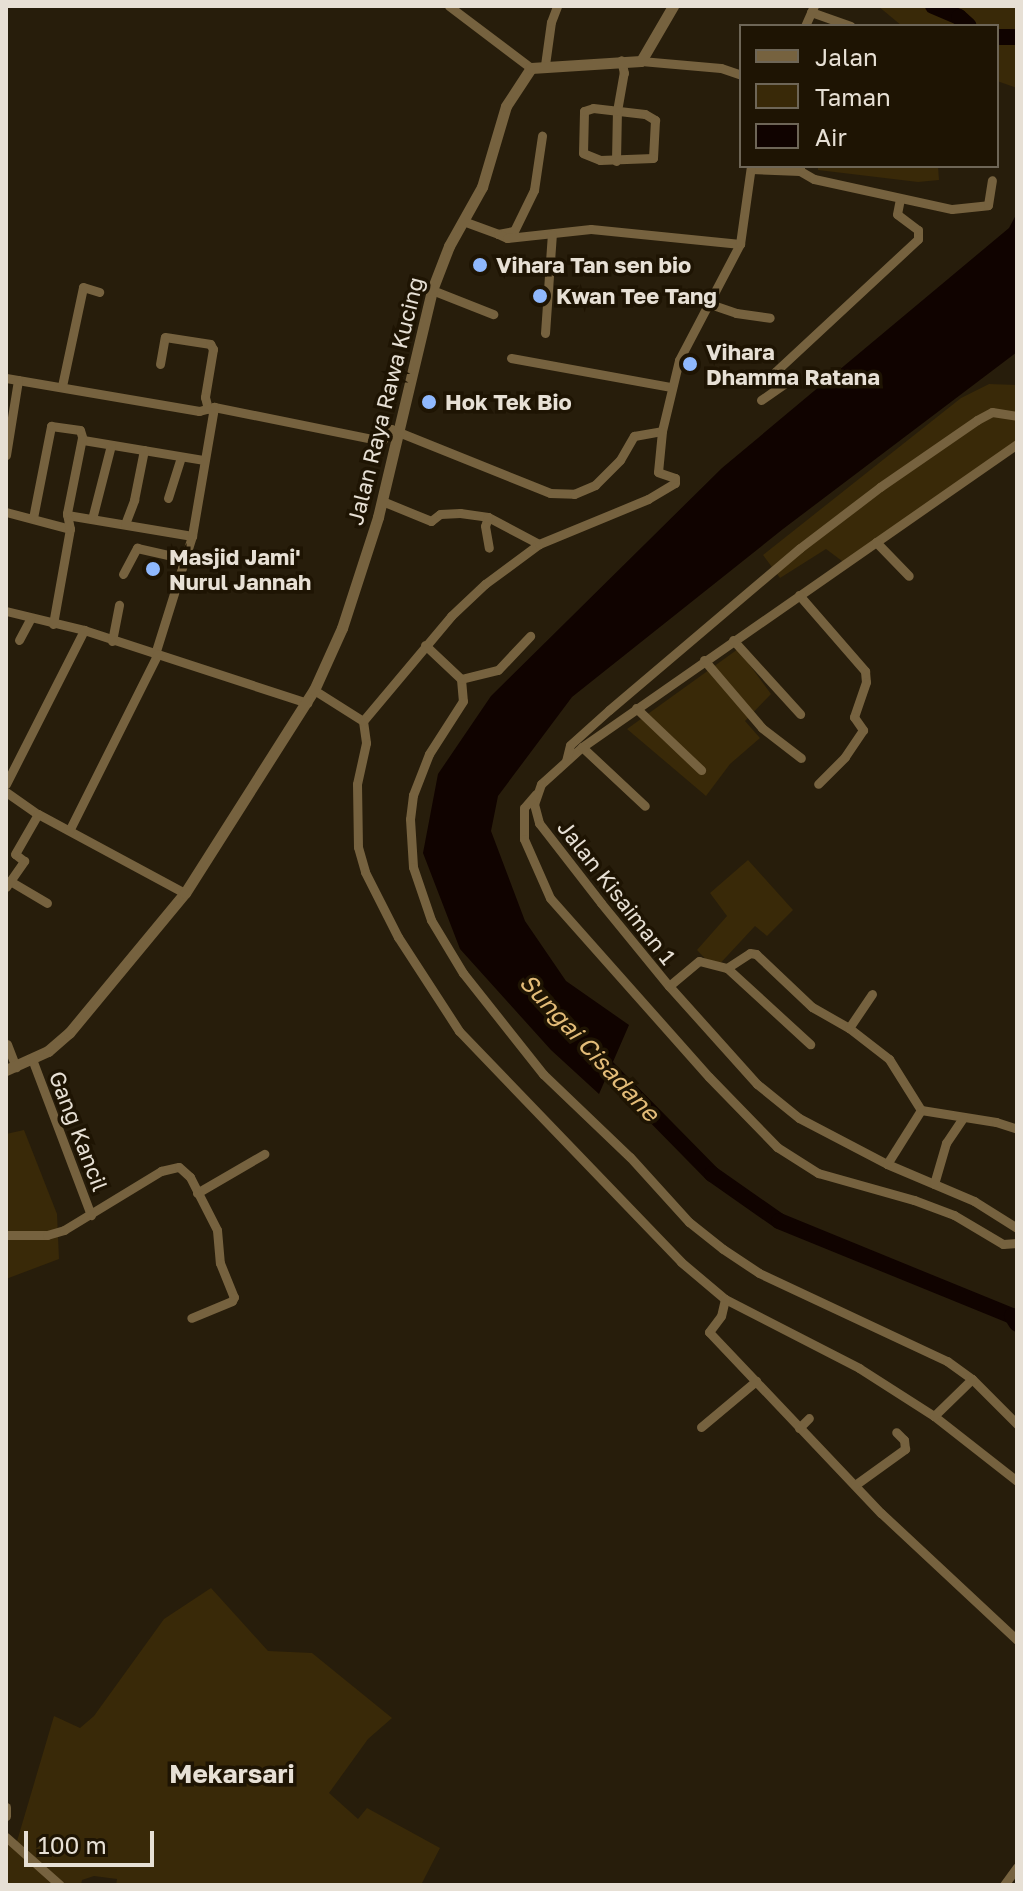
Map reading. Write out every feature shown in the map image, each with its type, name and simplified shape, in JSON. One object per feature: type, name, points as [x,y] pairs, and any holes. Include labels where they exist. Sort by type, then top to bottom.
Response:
[{"type":"street","points":[[449,6],[531,68],[621,60],[721,68],[739,74]]},
{"type":"street","points":[[545,65],[551,22],[557,6]]},
{"type":"street","points":[[641,61],[673,6]]},
{"type":"street","points":[[813,9],[847,24]]},
{"type":"street","points":[[616,161],[617,111],[624,73],[621,60]]},
{"type":"street","name":"Jalan Raya Rawa Kucing","points":[[11,1068],[48,1051],[69,1033],[185,893],[314,690],[342,628],[382,501],[432,290],[449,246],[482,187],[506,106],[531,68]]},
{"type":"street","points":[[593,108],[617,111],[645,114],[655,120],[653,158],[600,160],[583,153],[584,111],[593,108]]},
{"type":"street","points":[[498,234],[509,233],[518,227],[534,190],[542,136]]},
{"type":"street","points":[[992,180],[988,205],[952,209],[814,179],[800,168],[751,168],[740,244],[679,360],[671,387],[658,472],[675,478],[675,483],[648,499],[539,544],[485,584],[425,645],[363,721],[366,743],[357,784],[358,847],[365,872],[398,937],[467,1040],[681,1262],[725,1299],[859,1368],[934,1416],[1017,1481]]},
{"type":"street","points":[[761,400],[784,384],[775,372],[918,239],[918,230],[897,214],[900,199]]},
{"type":"street","points":[[463,221],[507,238],[591,229],[740,244]]},
{"type":"street","points":[[545,333],[552,234]]},
{"type":"street","points":[[62,386],[83,287],[99,292]]},
{"type":"street","points":[[432,290],[493,314]]},
{"type":"street","points":[[707,303],[736,313],[770,318]]},
{"type":"street","points":[[70,829],[156,654],[192,536],[211,408],[205,397],[213,349],[210,344],[165,337],[160,364]]},
{"type":"street","points":[[511,358],[671,387]]},
{"type":"street","points":[[6,378],[199,411],[211,408],[382,441],[391,429],[550,493],[583,492],[620,460],[634,436],[662,431]]},
{"type":"street","points":[[6,455],[18,380]]},
{"type":"street","points":[[566,761],[570,745],[609,710],[800,548],[868,495],[992,412],[1017,416]]},
{"type":"street","points":[[33,518],[50,427],[80,430],[82,438],[67,515],[70,529],[53,624]]},
{"type":"street","points":[[82,438],[204,460]]},
{"type":"street","points":[[1017,444],[582,747],[541,784],[524,808],[524,839],[550,898],[605,963],[777,1147],[818,1173],[914,1200],[954,1215],[1003,1244],[1017,1243]]},
{"type":"street","points":[[92,519],[111,445]]},
{"type":"street","points":[[125,524],[134,500],[144,450]]},
{"type":"street","points":[[168,498],[181,457]]},
{"type":"street","points":[[382,501],[431,521],[440,514],[488,517],[539,544]]},
{"type":"street","points":[[6,512],[70,529]]},
{"type":"street","points":[[67,515],[192,536]]},
{"type":"street","points":[[488,517],[485,526],[489,548]]},
{"type":"street","points":[[876,542],[909,576]]},
{"type":"street","points":[[123,574],[137,548],[186,559]]},
{"type":"street","points":[[799,595],[865,671],[866,682],[854,717],[863,730],[845,757],[818,784]]},
{"type":"street","points":[[112,641],[119,605]]},
{"type":"street","points":[[6,611],[84,630],[307,703]]},
{"type":"street","points":[[19,640],[30,619]]},
{"type":"street","points":[[6,784],[84,630]]},
{"type":"street","points":[[461,679],[498,670],[530,636]]},
{"type":"street","points":[[733,640],[800,714]]},
{"type":"street","points":[[425,645],[461,679],[463,701],[429,754],[413,795],[410,819],[413,867],[422,898],[463,973],[543,1074],[630,1157],[689,1222],[759,1273],[947,1361],[972,1379],[1017,1424]]},
{"type":"street","points":[[704,660],[762,728],[801,758]]},
{"type":"street","points":[[314,690],[363,721]]},
{"type":"street","points":[[636,708],[701,770]]},
{"type":"street","points":[[582,747],[645,806]]},
{"type":"street","points":[[6,792],[38,814],[185,893]]},
{"type":"street","name":"Jalan Kisaiman 1","points":[[536,794],[539,823],[669,986],[757,1084],[799,1118],[887,1164],[974,1201],[1017,1228]]},
{"type":"street","points":[[38,814],[15,854],[24,861],[8,884],[47,903]]},
{"type":"street","points":[[727,968],[750,953],[756,954],[812,1007],[849,1028],[889,1059],[921,1110],[1017,1129]]},
{"type":"street","points":[[669,986],[699,961],[727,968],[810,1044]]},
{"type":"street","points":[[849,1028],[872,994]]},
{"type":"street","points":[[7,1044],[11,1068]]},
{"type":"street","name":"Gang Kancil","points":[[32,1059],[91,1215]]},
{"type":"street","points":[[887,1164],[921,1110]]},
{"type":"street","points":[[934,1184],[946,1143],[963,1118]]},
{"type":"street","points":[[197,1193],[264,1154]]},
{"type":"street","points":[[6,1235],[47,1235],[91,1215],[161,1171],[174,1166],[184,1169],[217,1230],[220,1263],[234,1297],[232,1301],[191,1318]]},
{"type":"street","points":[[725,1299],[721,1316],[709,1332],[855,1485],[1017,1640]]},
{"type":"street","points":[[934,1416],[972,1379]]},
{"type":"street","points":[[701,1427],[756,1381]]},
{"type":"street","points":[[799,1428],[809,1418]]},
{"type":"street","points":[[855,1485],[905,1449],[904,1440],[896,1432]]},
{"type":"street","points":[[6,1807],[6,1816]]},
{"type":"street","points":[[6,1837],[60,1885]]},
{"type":"street","points":[[1004,1885],[1017,1867]]},
{"type":"green space","points":[[878,6],[1017,6],[1017,88],[999,82],[999,24],[900,24]]},
{"type":"green space","points":[[938,168],[939,180],[918,182],[818,170]]},
{"type":"green space","points":[[989,384],[1017,385],[1017,443],[846,564],[826,549],[780,578],[763,555],[961,398]]},
{"type":"green space","points":[[738,649],[771,694],[745,721],[760,738],[730,764],[706,796],[627,729]]},
{"type":"green space","points":[[748,860],[793,910],[767,936],[755,926],[715,969],[697,950],[727,916],[710,893]]},
{"type":"green space","points":[[24,1130],[57,1214],[59,1259],[6,1279],[6,1134]]},
{"type":"green space","points":[[211,1588],[268,1651],[312,1653],[392,1718],[368,1739],[329,1793],[358,1819],[367,1808],[440,1848],[421,1885],[116,1885],[117,1879],[94,1876],[82,1880],[81,1885],[6,1885],[6,1837],[15,1848],[54,1716],[80,1728],[94,1716],[164,1619]]},
{"type":"water","points":[[1017,213],[1017,352],[783,529],[572,697],[498,796],[491,831],[525,921],[566,981],[629,1025],[599,1094],[551,1050],[460,949],[423,853],[438,774],[491,696],[722,468],[1009,228]]},
{"type":"waterway","points":[[933,6],[959,17],[967,24]]},
{"type":"waterway","points":[[999,37],[1017,37]]},
{"type":"waterway","name":"Sungai Cisadane","points":[[595,1055],[712,1174],[779,1221],[1012,1316],[1017,1324]]},
{"type":"place","name":"Vihara Tan sen bio","points":[[480,265]]},
{"type":"place","name":"Kwan Tee Tang","points":[[540,296]]},
{"type":"place","name":"Vihara Dhamma Ratana","points":[[690,364]]},
{"type":"place","name":"Hok Tek Bio","points":[[429,402]]},
{"type":"place","name":"Masjid Jami' Nurul Jannah","points":[[153,569]]},
{"type":"district","name":"Mekarsari","points":[[232,1774]]}]
